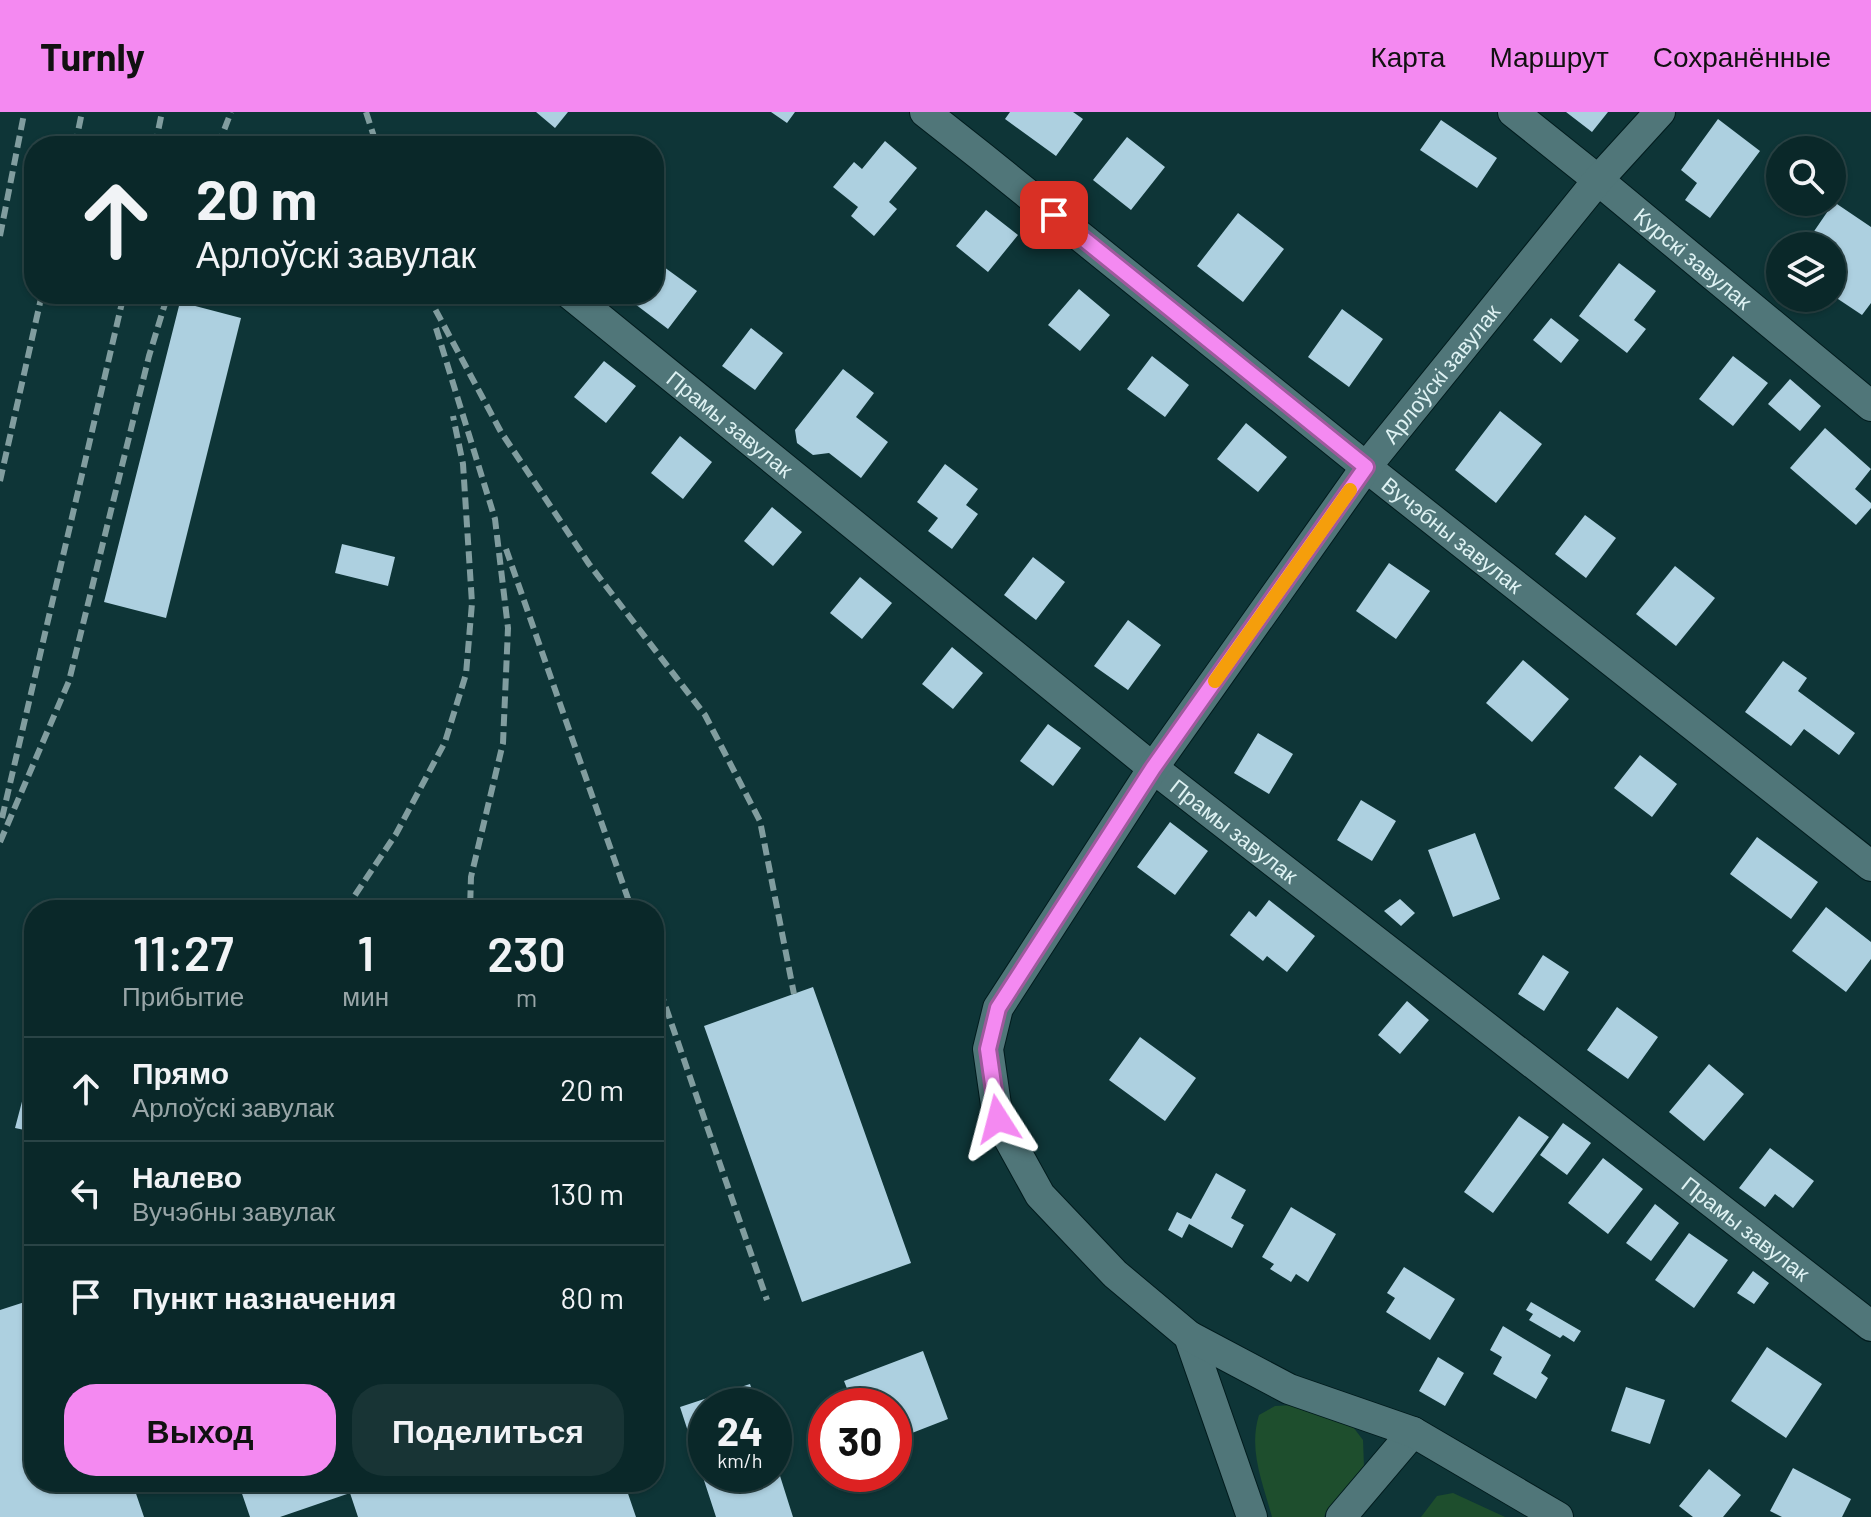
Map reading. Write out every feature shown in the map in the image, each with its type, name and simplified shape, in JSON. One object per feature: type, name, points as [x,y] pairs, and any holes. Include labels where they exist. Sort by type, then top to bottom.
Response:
[{"type":"street","name":"Вучэбны завулак","points":[[925,112],[1366,467],[1871,866]]},
{"type":"street","name":"Курскі завулак","points":[[1513,112],[1871,406]]},
{"type":"street","name":"Арлоўскі завулак","points":[[1558,1517],[1413,1432],[1289,1389],[1189,1336],[1115,1274],[1040,1195],[998,1119],[988,1049],[998,1008],[1153,768],[1366,467],[1598,180],[1660,112]]},
{"type":"street","name":"Прамы завулак","points":[[582,304],[1153,768],[1871,1326]]},
{"type":"street","points":[[1189,1336],[1252,1517]]},
{"type":"street","points":[[1341,1517],[1413,1432]]},
{"type":"green space","points":[[1294,1405],[1350,1423],[1363,1440],[1364,1467],[1348,1491],[1327,1510],[1324,1517],[1272,1517],[1261,1479],[1255,1441],[1259,1415],[1275,1406]]},
{"type":"green space","points":[[1453,1493],[1505,1517],[1421,1517],[1437,1496]]},
{"type":"building","points":[[536,112],[568,112],[555,128]]},
{"type":"building","points":[[771,112],[795,112],[787,123]]},
{"type":"building","points":[[1010,112],[1073,112],[1083,119],[1056,156],[1005,119]]},
{"type":"building","points":[[1566,112],[1608,112],[1592,132]]},
{"type":"building","points":[[1718,119],[1760,151],[1710,218],[1685,200],[1697,183],[1681,170]]},
{"type":"building","points":[[1441,120],[1497,158],[1477,188],[1420,150]]},
{"type":"building","points":[[1127,137],[1165,167],[1131,210],[1093,180]]},
{"type":"building","points":[[885,141],[917,168],[889,202],[897,209],[874,236],[851,216],[858,207],[833,187],[854,162],[862,169]]},
{"type":"building","points":[[986,210],[1018,235],[988,272],[956,246]]},
{"type":"building","points":[[1846,210],[1871,227],[1871,303],[1862,315],[1846,304],[1846,232],[1814,232],[1824,216],[1846,216]]},
{"type":"building","points":[[1238,213],[1284,249],[1243,302],[1197,266]]},
{"type":"building","points":[[1619,263],[1656,291],[1634,320],[1646,329],[1627,353],[1579,316]]},
{"type":"building","points":[[664,267],[697,291],[668,329],[635,304],[664,304]]},
{"type":"building","points":[[1079,289],[1110,315],[1080,351],[1048,325]]},
{"type":"building","points":[[179,304],[241,318],[166,618],[104,602]]},
{"type":"building","points":[[1342,309],[1383,339],[1349,387],[1308,357]]},
{"type":"building","points":[[1551,318],[1579,340],[1561,363],[1533,340]]},
{"type":"building","points":[[751,328],[783,353],[755,390],[722,366]]},
{"type":"building","points":[[1152,356],[1189,385],[1165,417],[1127,389]]},
{"type":"building","points":[[1733,356],[1768,383],[1733,426],[1699,399]]},
{"type":"building","points":[[604,361],[636,386],[606,423],[574,397]]},
{"type":"building","points":[[843,369],[874,393],[856,417],[888,442],[861,478],[829,453],[813,455],[797,443],[795,430]]},
{"type":"building","points":[[1790,379],[1821,406],[1800,431],[1768,404]]},
{"type":"building","points":[[1500,411],[1542,444],[1496,503],[1455,470]]},
{"type":"building","points":[[1246,423],[1287,457],[1258,492],[1217,459]]},
{"type":"building","points":[[1825,428],[1871,469],[1855,489],[1871,503],[1871,508],[1856,525],[1790,468]]},
{"type":"building","points":[[680,436],[712,462],[683,499],[651,473]]},
{"type":"building","points":[[945,464],[978,489],[966,505],[978,514],[952,549],[928,531],[938,518],[917,502]]},
{"type":"building","points":[[772,507],[802,532],[773,566],[744,541]]},
{"type":"building","points":[[1585,515],[1616,538],[1586,578],[1555,554]]},
{"type":"building","points":[[342,544],[395,557],[388,586],[335,573]]},
{"type":"building","points":[[1033,557],[1065,582],[1036,620],[1004,595]]},
{"type":"building","points":[[1389,563],[1430,591],[1396,639],[1356,611]]},
{"type":"building","points":[[1675,566],[1715,598],[1676,646],[1636,614]]},
{"type":"building","points":[[860,577],[892,603],[862,639],[830,613]]},
{"type":"building","points":[[1128,620],[1161,645],[1128,690],[1094,666]]},
{"type":"building","points":[[952,647],[983,673],[953,709],[922,684]]},
{"type":"building","points":[[1523,660],[1569,699],[1532,742],[1486,703]]},
{"type":"building","points":[[1783,661],[1807,678],[1798,691],[1855,733],[1839,755],[1804,729],[1791,746],[1745,712]]},
{"type":"building","points":[[1048,724],[1081,748],[1053,786],[1020,761]]},
{"type":"building","points":[[1258,733],[1293,754],[1269,794],[1234,773]]},
{"type":"building","points":[[1640,755],[1677,784],[1652,817],[1614,788]]},
{"type":"building","points":[[1361,800],[1396,821],[1372,861],[1337,840]]},
{"type":"building","points":[[1170,822],[1208,851],[1175,895],[1137,867]]},
{"type":"building","points":[[1475,833],[1500,899],[1453,917],[1428,850]]},
{"type":"building","points":[[1757,837],[1818,882],[1791,919],[1730,874]]},
{"type":"building","points":[[1400,899],[1415,913],[1401,926],[1384,911]]},
{"type":"building","points":[[1269,900],[1315,936],[1287,972],[1267,956],[1263,961],[1230,935],[1249,911],[1256,917]]},
{"type":"building","points":[[1826,907],[1871,942],[1871,959],[1846,992],[1792,951]]},
{"type":"building","points":[[1543,955],[1569,972],[1544,1011],[1518,994]]},
{"type":"building","points":[[813,987],[911,1263],[802,1302],[704,1026]]},
{"type":"building","points":[[1407,1001],[1429,1020],[1400,1054],[1378,1035]]},
{"type":"building","points":[[1617,1007],[1658,1037],[1628,1079],[1587,1050]]},
{"type":"building","points":[[1140,1037],[1196,1078],[1165,1121],[1109,1080]]},
{"type":"building","points":[[1709,1064],[1744,1094],[1704,1141],[1669,1112]]},
{"type":"building","points":[[24,1094],[24,1130],[15,1128]]},
{"type":"building","points":[[1519,1116],[1549,1137],[1493,1213],[1464,1192]]},
{"type":"building","points":[[1563,1123],[1591,1143],[1567,1175],[1540,1155]]},
{"type":"building","points":[[1770,1148],[1814,1181],[1793,1208],[1775,1194],[1765,1207],[1739,1188]]},
{"type":"building","points":[[1603,1158],[1643,1189],[1608,1234],[1568,1203]]},
{"type":"building","points":[[1216,1173],[1246,1190],[1231,1218],[1244,1225],[1232,1248],[1189,1224],[1182,1238],[1168,1230],[1177,1212],[1191,1219]]},
{"type":"building","points":[[1655,1204],[1679,1223],[1651,1261],[1626,1243]]},
{"type":"building","points":[[1291,1207],[1336,1234],[1308,1282],[1296,1274],[1291,1282],[1270,1269],[1274,1264],[1262,1257]]},
{"type":"building","points":[[1689,1233],[1728,1260],[1694,1308],[1655,1280]]},
{"type":"building","points":[[1404,1267],[1455,1299],[1430,1340],[1386,1312],[1395,1298],[1387,1293]]},
{"type":"building","points":[[1753,1271],[1769,1283],[1754,1304],[1737,1293]]},
{"type":"building","points":[[24,1302],[24,1492],[135,1492],[144,1517],[0,1517],[0,1310]]},
{"type":"building","points":[[1531,1302],[1581,1331],[1574,1342],[1563,1335],[1560,1338],[1529,1320],[1533,1314],[1526,1310]]},
{"type":"building","points":[[1503,1326],[1551,1355],[1541,1373],[1548,1378],[1536,1399],[1493,1374],[1502,1357],[1490,1350]]},
{"type":"building","points":[[1767,1347],[1822,1384],[1786,1438],[1731,1401]]},
{"type":"building","points":[[923,1351],[948,1419],[912,1433],[912,1388],[847,1388],[844,1381]]},
{"type":"building","points":[[1438,1357],[1464,1373],[1445,1406],[1419,1391]]},
{"type":"building","points":[[1626,1387],[1665,1400],[1650,1444],[1611,1431]]},
{"type":"building","points":[[688,1404],[688,1431],[680,1407]]},
{"type":"building","points":[[1793,1468],[1851,1499],[1842,1517],[1782,1517],[1770,1511]]},
{"type":"building","points":[[1709,1469],[1741,1495],[1723,1517],[1693,1517],[1679,1506]]},
{"type":"building","points":[[241,1492],[627,1492],[636,1517],[358,1517],[350,1493],[280,1517],[250,1517]]},
{"type":"building","points":[[708,1492],[785,1492],[793,1517],[716,1517]]},
{"type":"railway","points":[[77,136],[82,112]]},
{"type":"railway","points":[[157,136],[162,112]]},
{"type":"railway","points":[[222,136],[231,112]]},
{"type":"railway","points":[[366,112],[374,136]]},
{"type":"railway","points":[[0,236],[24,114]]},
{"type":"railway","points":[[0,481],[40,304]]},
{"type":"railway","points":[[2,818],[122,304]]},
{"type":"railway","points":[[0,842],[69,681],[149,356],[165,304]]},
{"type":"railway","points":[[432,304],[501,432],[589,564],[705,715],[760,821],[794,994]]},
{"type":"railway","points":[[436,328],[495,519],[508,628],[503,743],[471,877],[470,900]]},
{"type":"railway","points":[[352,900],[396,834],[445,742],[466,674],[472,603],[463,464],[453,416]]},
{"type":"railway","points":[[506,549],[629,900]]},
{"type":"railway","points":[[664,1002],[767,1300]]},
{"type":"slow traffic","points":[[1215,681],[1350,490]]},
{"type":"route","points":[[998,1119],[988,1049],[998,1008],[1153,768],[1366,467],[1054,215]]}]
